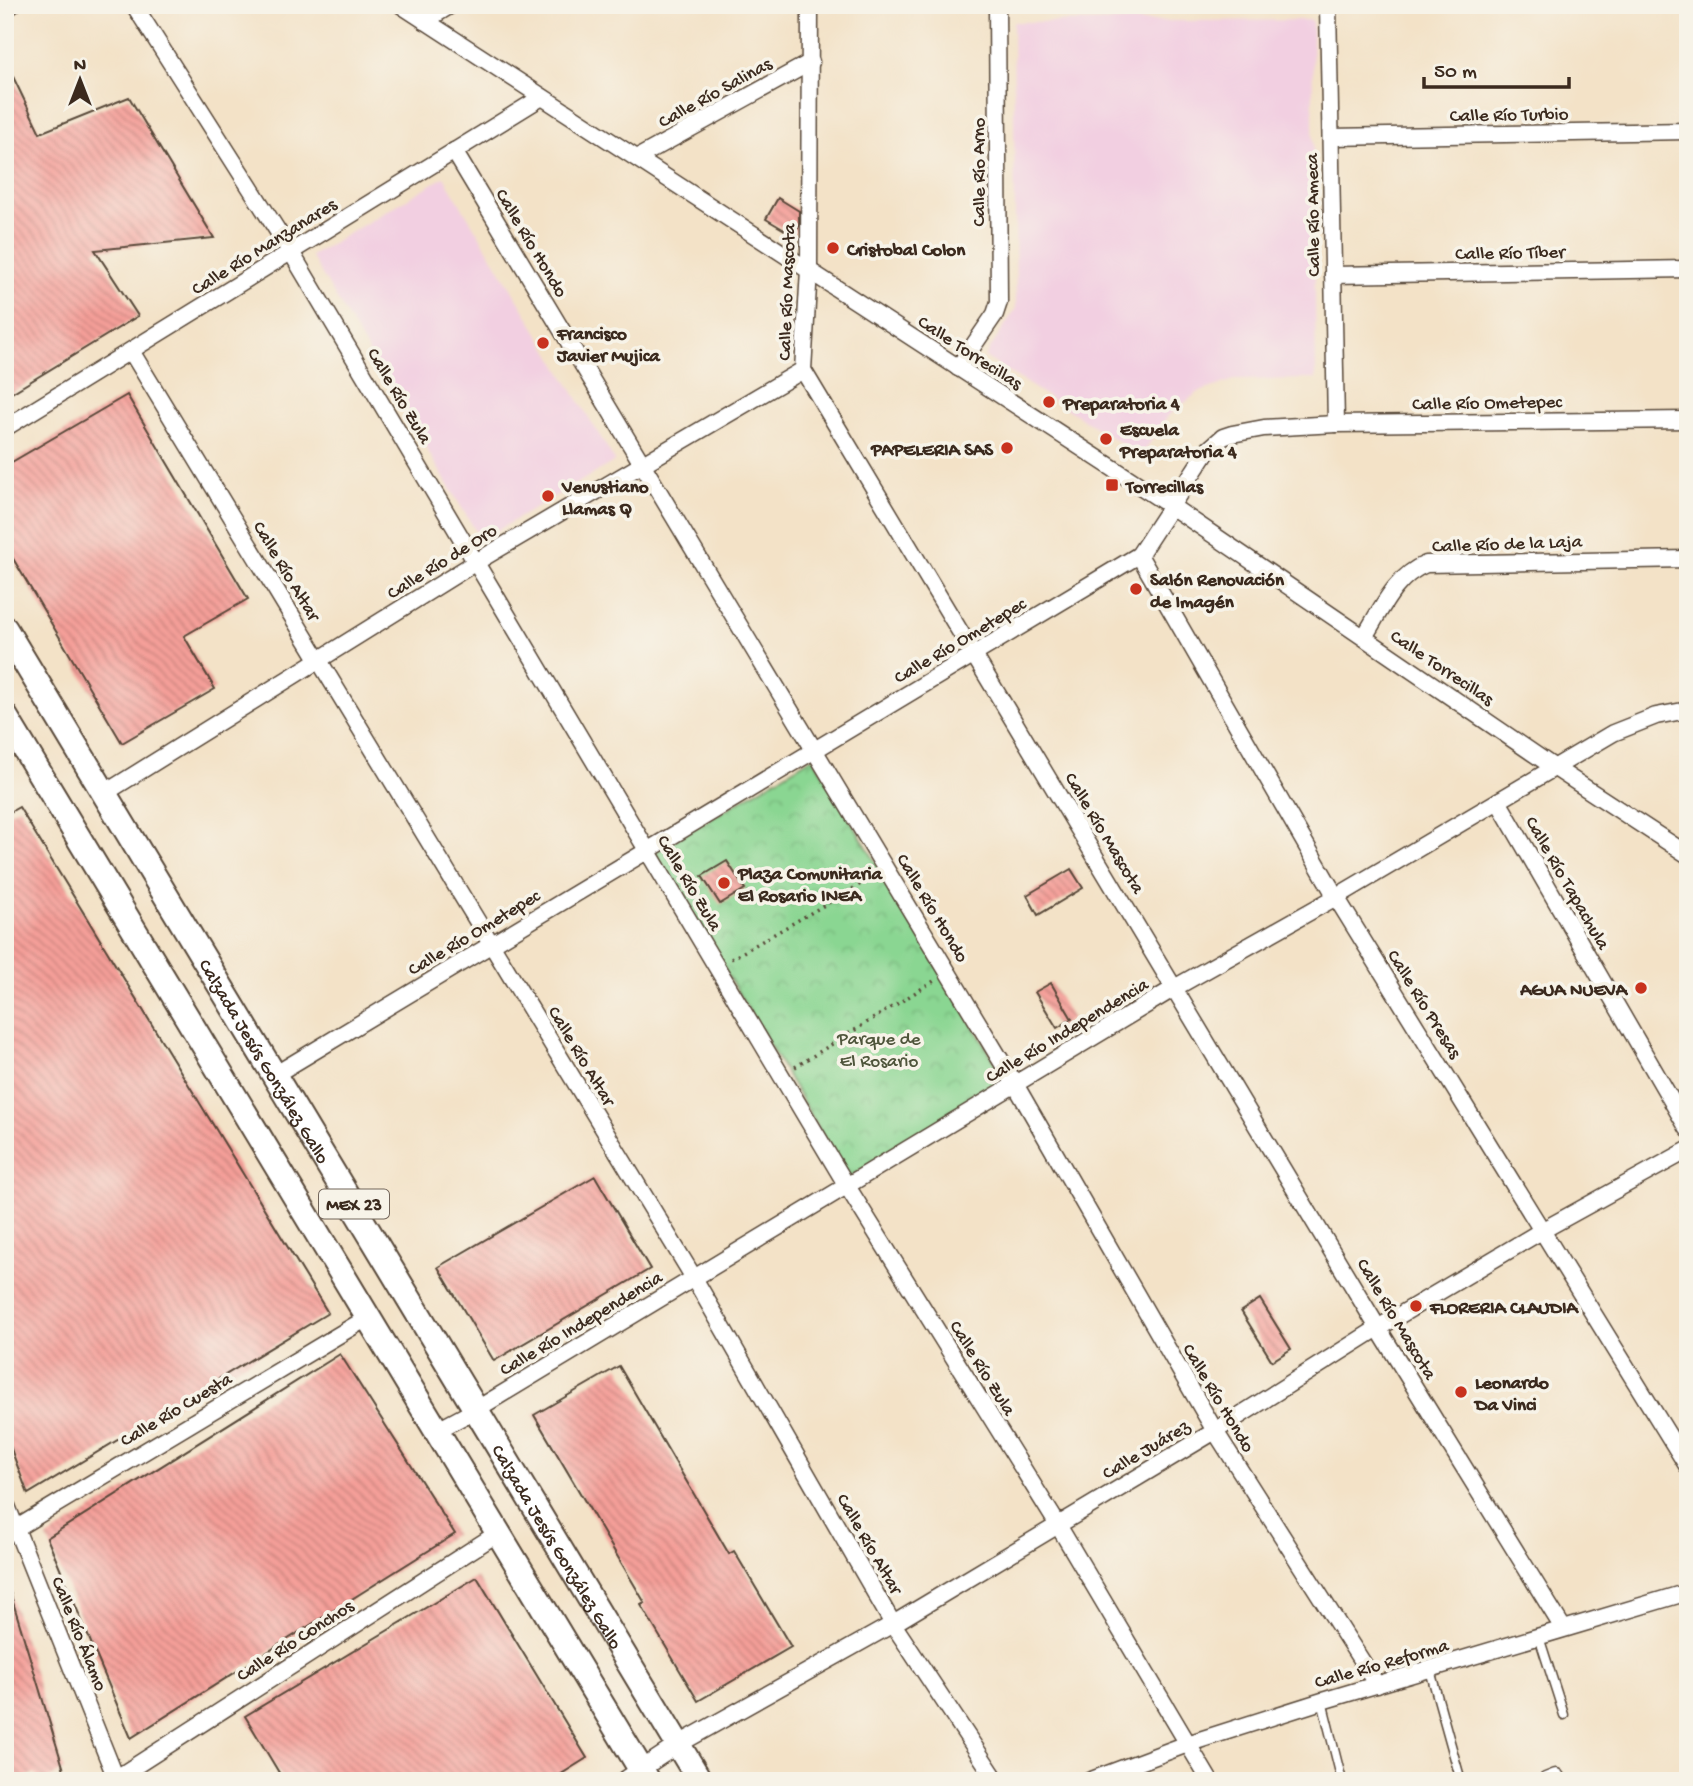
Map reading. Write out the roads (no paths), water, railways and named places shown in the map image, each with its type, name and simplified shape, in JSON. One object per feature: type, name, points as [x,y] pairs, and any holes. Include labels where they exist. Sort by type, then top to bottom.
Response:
[{"type":"main road","name":"Calzada Jesús González Gallo","points":[[5,629],[276,1074],[700,1781]]},
{"type":"main road","name":"MEX 23","points":[[5,716],[498,1533],[638,1777]]},
{"type":"street","points":[[5,9],[12,5]]},
{"type":"street","name":"Calle Río Zula","points":[[134,5],[291,252],[847,1186],[1058,1525],[1190,1743],[1210,1781]]},
{"type":"street","name":"Calle Torrecillas","points":[[401,5],[1171,506],[1555,768],[1688,855]]},
{"type":"street","points":[[425,21],[451,5]]},
{"type":"street","name":"Calle Río Mascota","points":[[810,5],[809,270],[803,370],[1176,987],[1378,1328],[1563,1628]]},
{"type":"street","name":"Calle Río Arno","points":[[958,368],[995,314],[999,302],[997,5]]},
{"type":"street","name":"Calle Río Ameca","points":[[1328,5],[1336,424]]},
{"type":"street","name":"Calle Río Salinas","points":[[637,158],[811,62]]},
{"type":"street","name":"Calle Río Manzanares","points":[[5,428],[542,97]]},
{"type":"street","name":"Calle Río Turbio","points":[[1331,137],[1688,131]]},
{"type":"street","name":"Calle Río Hondo","points":[[454,151],[1015,1084],[1214,1432],[1377,1685]]},
{"type":"street","name":"Calle Río Tíber","points":[[1334,275],[1688,269]]},
{"type":"street","name":"Calle Río Altar","points":[[131,351],[694,1278],[893,1624],[997,1781]]},
{"type":"street","name":"Calle Río de Oro","points":[[105,793],[476,562],[803,370]]},
{"type":"street","name":"Calle Río Ometepec","points":[[276,1074],[1139,555],[1207,451],[1223,437],[1264,428],[1336,424],[1688,420]]},
{"type":"street","name":"Calle Río Presas","points":[[1139,555],[1336,897],[1688,1467]]},
{"type":"street","name":"Calle Río de la Laja","points":[[1364,637],[1401,579],[1413,569],[1426,564],[1688,559]]},
{"type":"street","name":"Calle Río Independencia","points":[[436,1431],[477,1409],[1176,987],[1336,897],[1555,768],[1635,723],[1688,710]]},
{"type":"street","name":"Calle Río Tapachula","points":[[1499,802],[1688,1129]]},
{"type":"street","name":"Calle Juárez","points":[[638,1777],[678,1744],[893,1624],[1214,1432],[1378,1328],[1543,1230],[1688,1150]]},
{"type":"street","name":"Calle Río Cuesta","points":[[11,1532],[367,1318]]},
{"type":"street","name":"Calle Río Álamo","points":[[5,1501],[11,1532],[115,1780]]},
{"type":"street","name":"Calle Río Conchos","points":[[115,1780],[498,1533]]},
{"type":"street","name":"Calle Río Reforma","points":[[1089,1781],[1190,1743],[1322,1701],[1688,1592]]},
{"type":"lane","points":[[1539,1637],[1564,1715]]},
{"type":"lane","points":[[1430,1670],[1461,1781]]},
{"type":"lane","points":[[1322,1701],[1342,1781]]},
{"type":"place","name":"Cristobal Colon","points":[[833,248]]},
{"type":"place","name":"Francisco Javier Mujica","points":[[543,343]]},
{"type":"place","name":"Preparatoria 4","points":[[1049,402]]},
{"type":"place","name":"Escuela Preparatoria 4","points":[[1106,439]]},
{"type":"place","name":"PAPELERIA SAS","points":[[1007,448]]},
{"type":"place","name":"Torrecillas","points":[[1112,485]]},
{"type":"place","name":"Venustiano Llamas Q","points":[[548,496]]},
{"type":"place","name":"Salón Renovación de Imagén","points":[[1136,589]]},
{"type":"place","name":"Plaza Comunitaria El Rosario INEA","points":[[724,883]]},
{"type":"place","name":"AGUA NUEVA","points":[[1641,988]]},
{"type":"place","name":"FLORERIA CLAUDIA","points":[[1416,1306]]},
{"type":"place","name":"Leonardo Da Vinci","points":[[1461,1392]]},
{"type":"park label","name":"Parque de El Rosario","points":[[879,1048]]}]
